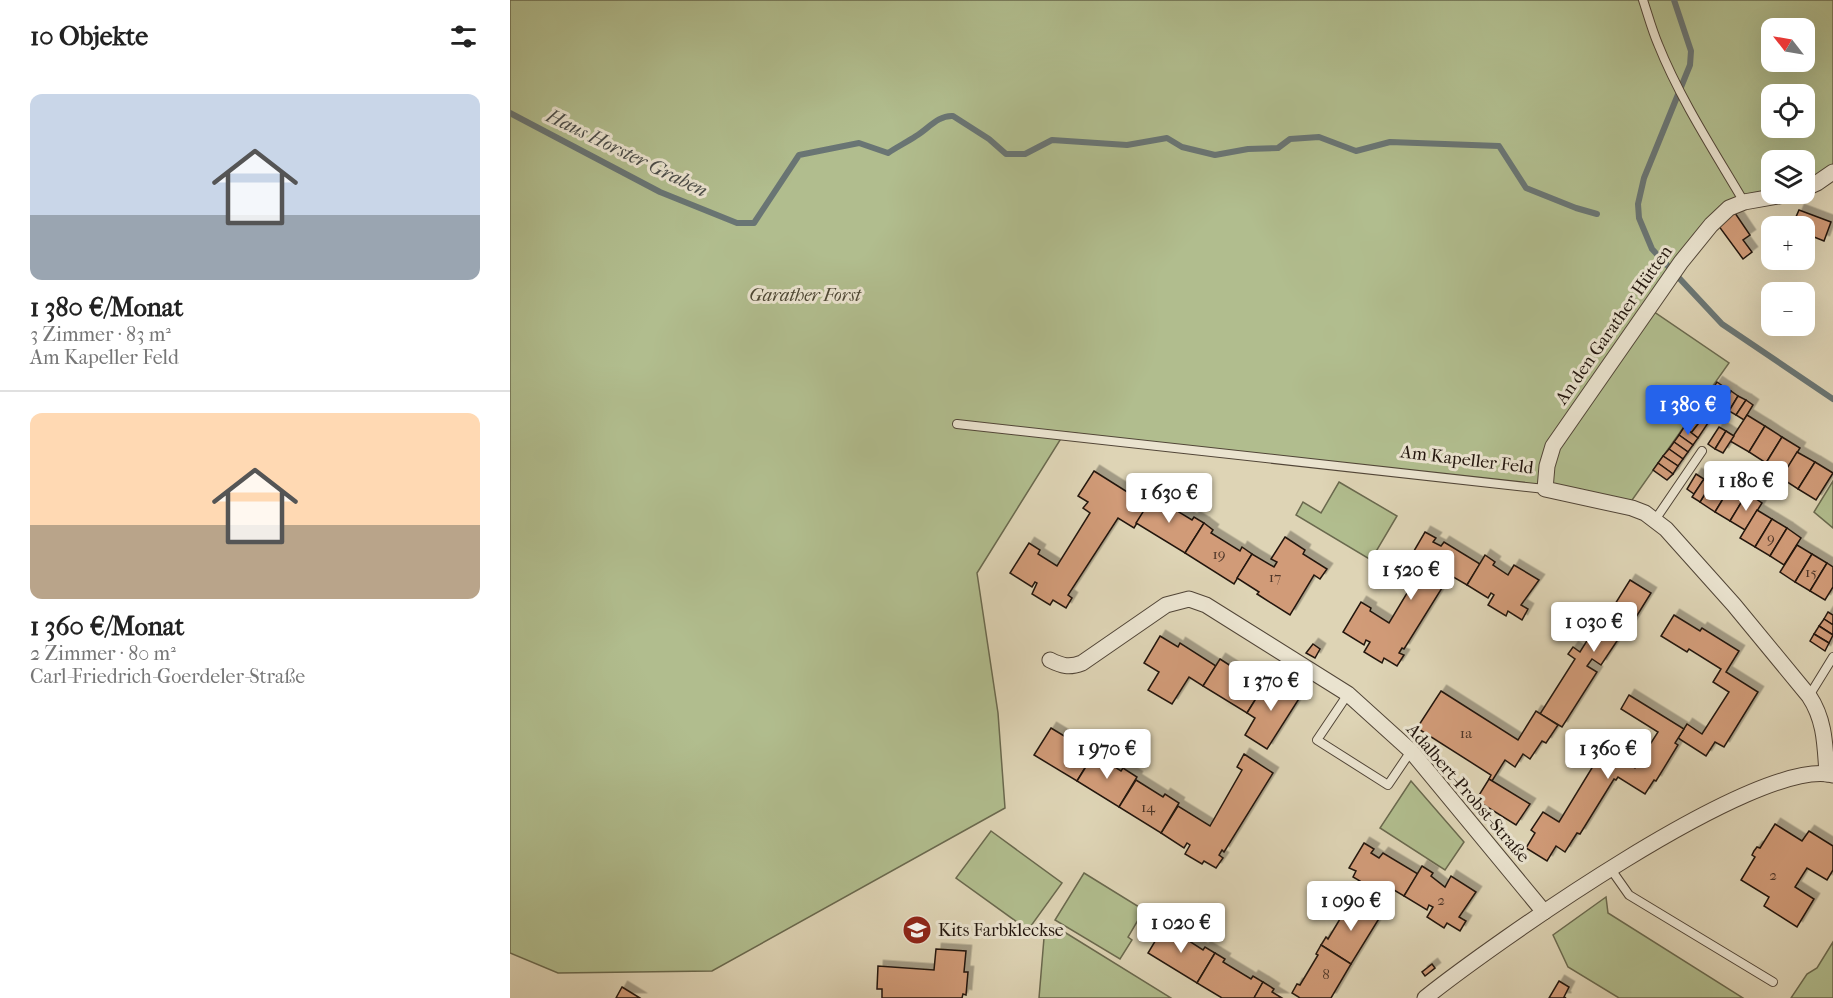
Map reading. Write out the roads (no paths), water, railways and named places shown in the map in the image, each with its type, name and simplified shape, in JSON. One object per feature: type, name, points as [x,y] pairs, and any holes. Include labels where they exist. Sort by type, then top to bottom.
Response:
[{"type":"street","points":[[1815,184],[1833,172]]},
{"type":"street","name":"An den Garather Hütten","points":[[1545,489],[1547,466],[1553,446],[1681,262],[1729,208],[1761,199]]},
{"type":"street","name":"Am Kapeller Feld","points":[[1545,489],[1632,508],[1654,520],[1678,540],[1809,696],[1818,711],[1830,774]]},
{"type":"street","name":"Adalbert-Probst-Straße","points":[[1050,660],[1062,666],[1071,667],[1082,663],[1166,605],[1189,599],[1206,605],[1348,694],[1411,751],[1544,912]]},
{"type":"street","points":[[1425,998],[1544,912],[1610,868],[1731,802],[1774,784],[1811,774],[1830,774]]},
{"type":"lane","points":[[1643,0],[1669,68],[1691,112],[1744,202]]},
{"type":"lane","name":"Am Kapeller Feld","points":[[957,424],[1545,489]]},
{"type":"lane","points":[[1654,520],[1702,451]]},
{"type":"lane","points":[[1809,696],[1833,657]]},
{"type":"lane","points":[[1348,694],[1317,740],[1388,785],[1411,751]]},
{"type":"lane","points":[[1610,868],[1629,895],[1773,982]]},
{"type":"waterway","points":[[1674,0],[1691,51],[1690,65],[1644,178],[1638,204],[1639,218],[1652,249],[1722,324],[1833,399]]},
{"type":"waterway","name":"Haus Horster Graben","points":[[510,113],[660,192],[737,223],[754,223],[799,155],[859,143],[888,153],[938,120],[948,116],[953,116],[989,139],[1006,154],[1025,154],[1052,140],[1127,145],[1167,138],[1182,147],[1215,155],[1248,149],[1278,148],[1290,139],[1319,137],[1356,151],[1390,142],[1499,146],[1526,188],[1597,214]]},
{"type":"place","name":"Kits Farbkleckse","points":[[917,930]]},
{"type":"park label","name":"Garather Forst","points":[[805,295]]}]
